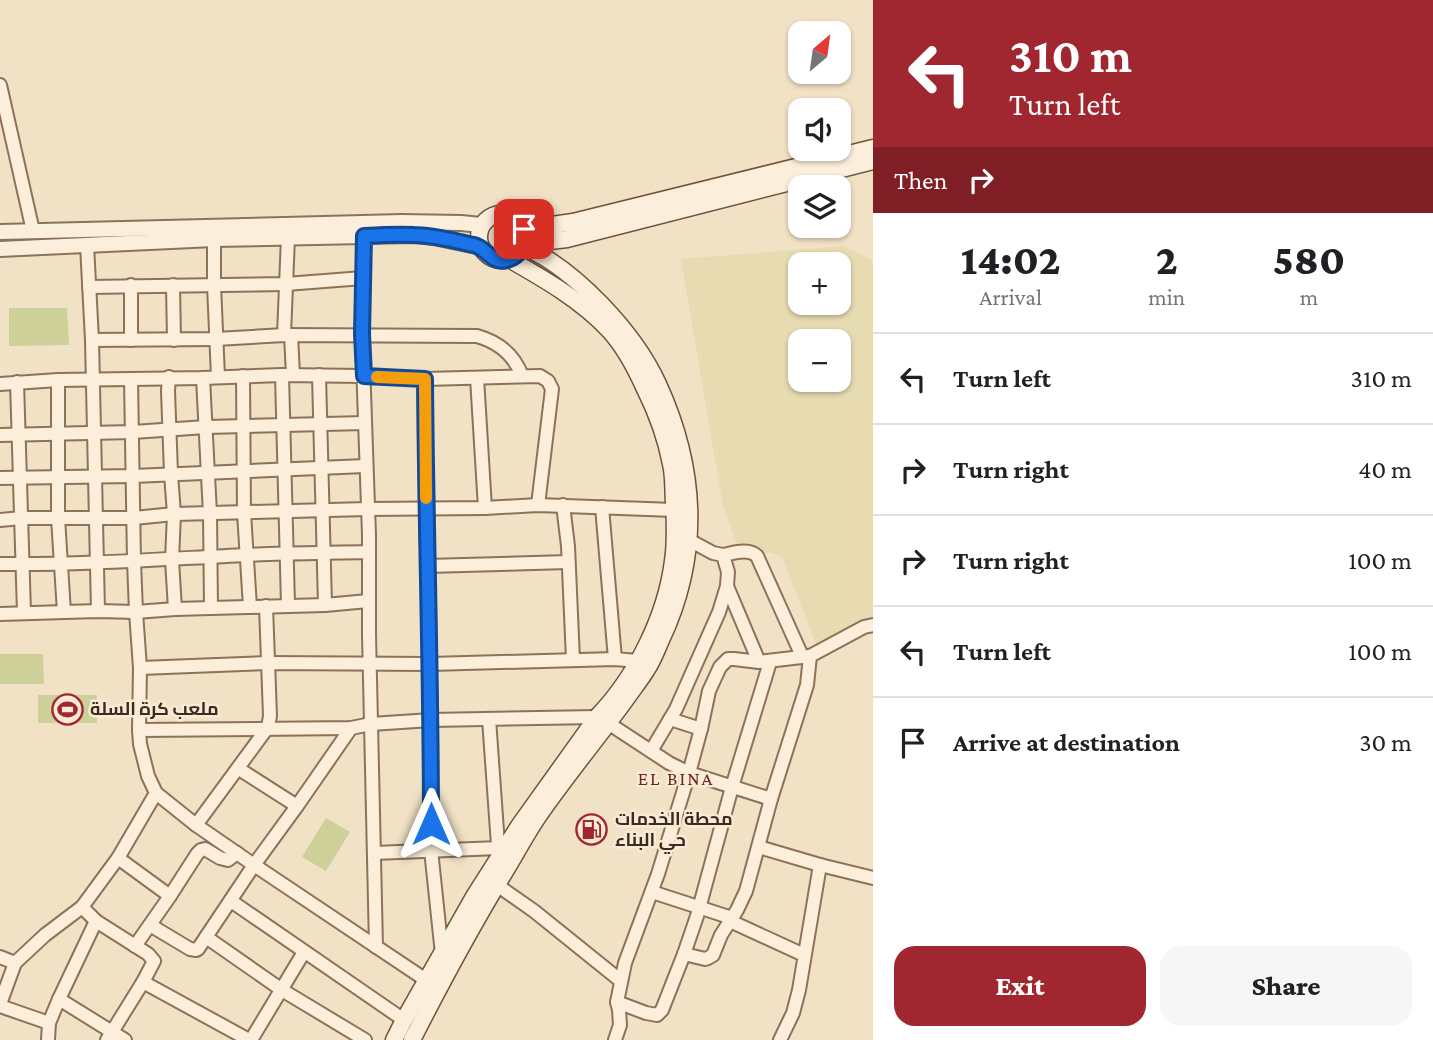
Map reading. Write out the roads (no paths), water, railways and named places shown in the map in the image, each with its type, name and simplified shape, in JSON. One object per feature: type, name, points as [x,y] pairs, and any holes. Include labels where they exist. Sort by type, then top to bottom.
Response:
[{"type":"main road","points":[[412,1040],[497,885],[637,662],[659,617],[673,561],[690,513],[684,465],[665,399],[652,371],[631,338],[609,312],[556,264],[524,240],[517,219],[505,214],[493,215],[481,225],[481,247],[489,257],[509,259],[515,256],[524,240],[573,222],[873,148]]},
{"type":"main road","points":[[524,240],[567,239],[873,161]]},
{"type":"main road","points":[[394,1040],[499,854],[603,720],[648,668],[671,619],[684,576],[682,539],[674,510],[672,467],[663,431],[635,368],[610,331],[589,312],[509,259]]},
{"type":"street","points":[[0,85],[5,132],[33,231]]},
{"type":"street","points":[[0,232],[402,222],[481,225]]},
{"type":"street","points":[[0,249],[214,239],[415,235],[481,247]]},
{"type":"street","points":[[364,236],[362,334],[376,947]]},
{"type":"street","points":[[288,237],[287,375],[282,425],[288,605]]},
{"type":"street","points":[[214,239],[218,377]]},
{"type":"street","points":[[87,245],[92,340],[98,611]]},
{"type":"street","points":[[89,286],[286,284],[363,278]]},
{"type":"street","points":[[131,285],[131,340]]},
{"type":"street","points":[[173,285],[174,340]]},
{"type":"street","points":[[92,340],[362,334],[477,336],[491,340],[509,353],[519,366],[522,376]]},
{"type":"street","points":[[0,384],[58,380],[287,375],[425,379],[540,376],[548,381],[552,389],[538,505]]},
{"type":"street","points":[[319,375],[325,605]]},
{"type":"street","points":[[243,376],[244,513],[250,607]]},
{"type":"street","points":[[169,377],[175,609]]},
{"type":"street","points":[[204,378],[211,608]]},
{"type":"street","points":[[477,378],[485,508]]},
{"type":"street","points":[[131,379],[134,561],[140,668],[139,730],[148,776],[156,793],[196,825],[426,980]]},
{"type":"street","points":[[425,379],[431,850],[442,954]]},
{"type":"street","points":[[58,380],[58,518],[64,612]]},
{"type":"street","points":[[17,382],[24,613]]},
{"type":"street","points":[[0,435],[365,423]]},
{"type":"street","points":[[0,478],[133,476],[365,466]]},
{"type":"street","points":[[0,520],[538,505],[674,510]]},
{"type":"street","points":[[563,505],[573,660]]},
{"type":"street","points":[[602,507],[615,659]]},
{"type":"street","points":[[682,539],[723,555],[752,552],[757,556],[806,656],[807,685],[771,799],[746,891],[711,957],[684,954]]},
{"type":"street","points":[[0,564],[369,552]]},
{"type":"street","points":[[651,751],[670,719],[719,612],[728,572],[723,555]]},
{"type":"street","points":[[427,566],[568,562]]},
{"type":"street","points":[[617,1002],[646,1013],[659,1014],[662,1010],[684,954],[732,787],[765,662],[727,586]]},
{"type":"street","points":[[0,614],[136,612],[368,601]]},
{"type":"street","points":[[196,825],[268,727],[270,716],[266,606]]},
{"type":"street","points":[[615,1040],[620,1025],[617,1002],[625,963],[652,892],[689,773],[709,691],[720,667],[728,659],[765,662],[806,656],[873,625]]},
{"type":"street","points":[[140,668],[267,663],[430,664],[615,659],[637,662]]},
{"type":"street","points":[[374,853],[431,850],[499,854],[489,719]]},
{"type":"street","points":[[670,719],[701,729]]},
{"type":"street","points":[[139,730],[351,728],[431,720],[603,720],[669,764],[771,799]]},
{"type":"street","points":[[150,925],[193,951],[198,949],[351,728]]},
{"type":"street","points":[[239,769],[297,806]]},
{"type":"street","points":[[49,1023],[0,1005],[15,963],[45,935],[82,908],[118,858],[156,793]]},
{"type":"street","points":[[759,847],[873,878]]},
{"type":"street","points":[[135,946],[201,850],[205,849],[228,860],[237,853]]},
{"type":"street","points":[[118,858],[170,896]]},
{"type":"street","points":[[780,1040],[795,1007],[820,865]]},
{"type":"street","points":[[497,885],[621,981]]},
{"type":"street","points":[[652,892],[731,919],[804,956]]},
{"type":"street","points":[[231,901],[404,1020]]},
{"type":"street","points":[[82,908],[96,921],[153,957],[154,961],[110,1036]]},
{"type":"street","points":[[48,1040],[49,1023],[96,921]]},
{"type":"street","points":[[206,937],[282,990],[365,1040]]},
{"type":"street","points":[[143,982],[250,1040],[304,952]]},
{"type":"street","points":[[0,957],[15,963]]},
{"type":"street","points":[[59,999],[110,1036],[125,1040]]},
{"type":"place","name":"ملعب كرة السلة","points":[[67,709]]},
{"type":"place","name":"محطة الخدمات حي البناء","points":[[592,829]]},
{"type":"district","name":"EL BINA","points":[[676,778]]}]
